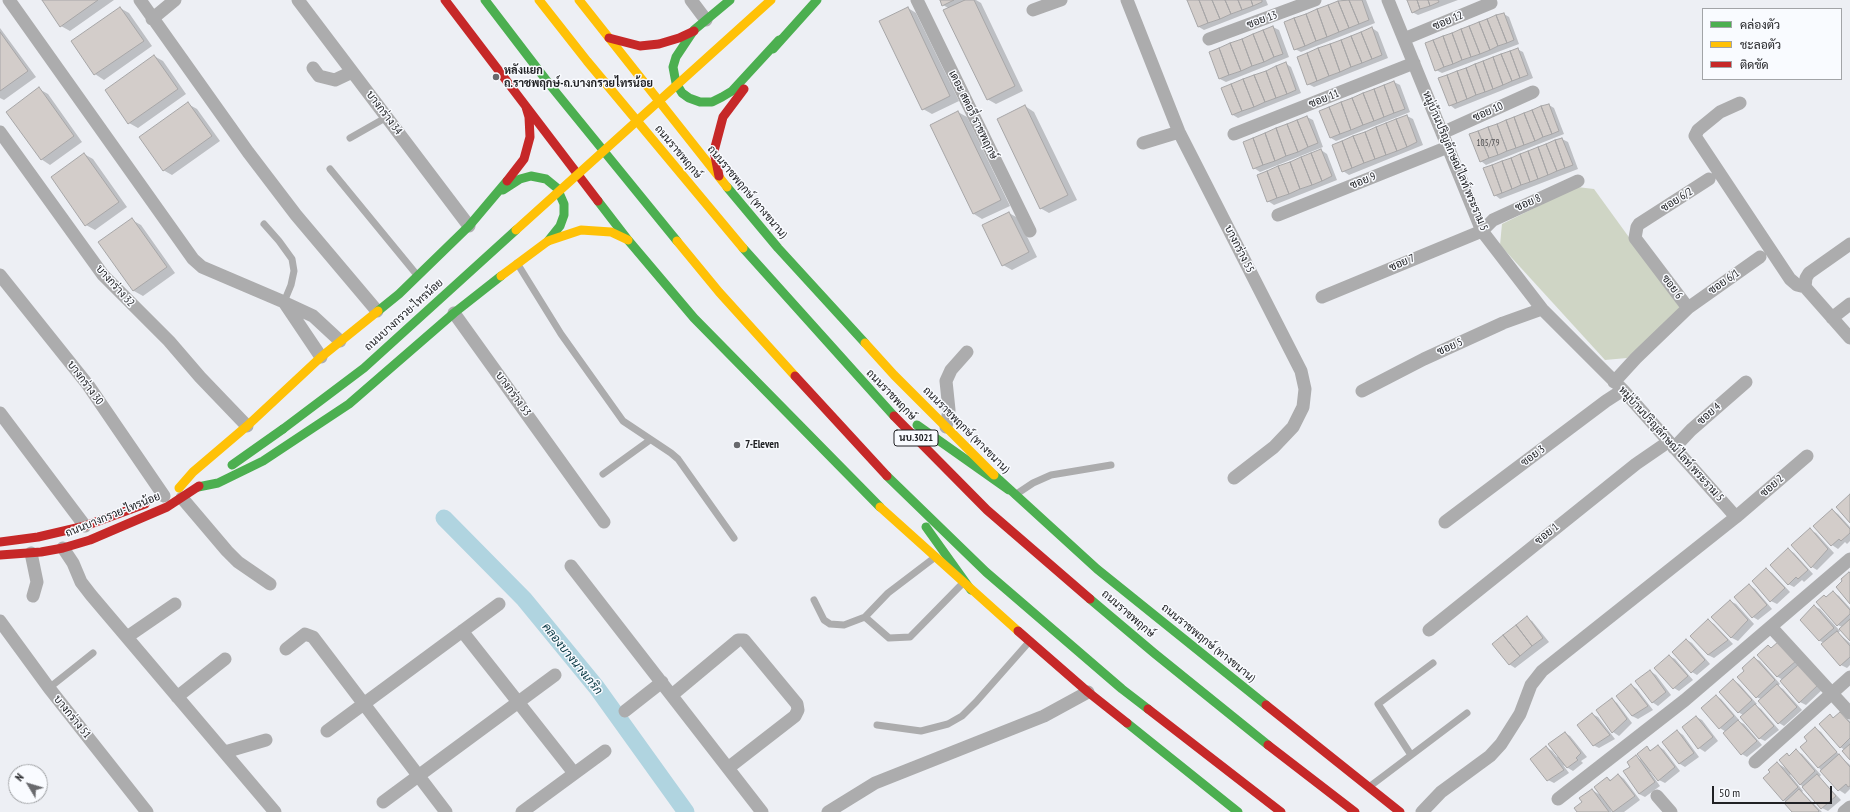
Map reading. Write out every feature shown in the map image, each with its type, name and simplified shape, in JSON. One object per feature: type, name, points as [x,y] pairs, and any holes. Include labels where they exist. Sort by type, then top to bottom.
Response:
[{"type":"main road","points":[[446,0],[628,240],[694,318],[868,496],[934,558],[1088,692],[1238,812]]},
{"type":"main road","points":[[484,0],[550,85],[719,292],[889,478],[986,572],[1110,679],[1281,812]]},
{"type":"main road","name":"ถนนราชพฤกษ์","points":[[539,0],[587,61],[752,259],[873,394],[987,510],[1154,653],[1310,778],[1355,812]]},
{"type":"main road","name":"ถนนราชพฤกษ์ (ทางขนาน)","points":[[579,0],[719,178],[783,254],[894,375],[1012,493],[1097,569],[1400,812]]},
{"type":"main road","points":[[609,38],[640,46],[659,44],[679,38],[694,30],[730,0]]},
{"type":"main road","points":[[693,58],[758,0]]},
{"type":"main road","name":"ถนนบางกรวย-ไทรน้อย","points":[[0,542],[46,535],[85,526],[164,496],[181,493],[198,487],[280,426],[364,368],[771,0]]},
{"type":"main road","points":[[694,30],[676,57],[673,67],[676,83],[682,93],[689,98],[700,102],[712,102],[732,91],[817,0]]},
{"type":"main road","points":[[719,178],[714,151],[723,117],[779,40]]},
{"type":"main road","points":[[621,121],[681,68]]},
{"type":"main road","points":[[181,493],[193,472],[247,426],[340,341],[399,294],[469,226],[493,199],[524,159],[530,138],[528,117],[524,102]]},
{"type":"main road","points":[[592,148],[604,137]]},
{"type":"main road","name":"ถนนบางกรวย-ไทรน้อย","points":[[223,461],[280,426],[359,361],[581,159]]},
{"type":"main road","points":[[198,487],[218,482],[263,460],[349,404],[454,313],[517,263],[548,241],[560,226],[564,215],[564,204],[557,188],[546,179],[531,176],[516,181],[493,199]]},
{"type":"main road","points":[[548,241],[581,230],[611,232],[628,240]]},
{"type":"main road","points":[[873,394],[1012,493]]},
{"type":"main road","name":"ถนนบางกรวย-ไทรน้อย","points":[[0,555],[31,554],[63,548],[90,540],[145,518],[167,508],[181,493],[211,469]]},
{"type":"main road","points":[[889,478],[971,590]]},
{"type":"street","points":[[9,0],[194,259],[202,267],[313,316],[340,341]]},
{"type":"street","points":[[140,0],[152,19],[296,215],[377,311]]},
{"type":"street","points":[[152,19],[175,0]]},
{"type":"street","name":"บางกร่าง 34","points":[[298,0],[469,226]]},
{"type":"street","points":[[691,0],[706,20]]},
{"type":"street","name":"เดอะ สตอรี่ ราชพฤกษ์","points":[[917,0],[1030,231]]},
{"type":"street","points":[[1033,10],[1061,0]]},
{"type":"street","name":"บางกร่าง 55","points":[[1127,0],[1179,132],[1301,371],[1305,389],[1303,407],[1293,427],[1274,447],[1234,478]]},
{"type":"street","name":"ซอย 13","points":[[1209,39],[1315,0]]},
{"type":"street","name":"หมู่บ้านปริญลักษณ์ ไลท์ พระราม 5","points":[[1388,0],[1482,231],[1542,309],[1619,386],[1736,517]]},
{"type":"street","name":"ซอย 12","points":[[1404,40],[1491,3]]},
{"type":"street","name":"ซอย 11","points":[[1234,134],[1414,63]]},
{"type":"street","points":[[313,68],[319,76],[335,80],[352,72]]},
{"type":"street","name":"ซอย 10","points":[[1442,133],[1533,92]]},
{"type":"street","points":[[1740,104],[1720,112],[1698,130],[1695,136],[1790,279],[1797,285],[1805,287],[1850,338]]},
{"type":"street","name":"บางกร่าง 32","points":[[0,132],[103,275],[170,341],[200,377],[247,426]]},
{"type":"street","points":[[1142,142],[1179,132]]},
{"type":"street","name":"ซอย 9","points":[[1278,215],[1448,148]]},
{"type":"street","name":"ซอย 6/2","points":[[1644,221],[1709,179]]},
{"type":"street","name":"ซอย 8","points":[[1482,231],[1493,220],[1578,181]]},
{"type":"street","name":"ซอย 6","points":[[1619,386],[1636,358],[1688,308],[1635,238],[1637,227],[1644,221]]},
{"type":"street","name":"ซอย 7","points":[[1322,297],[1482,231]]},
{"type":"street","points":[[1805,287],[1806,278],[1809,273],[1850,244]]},
{"type":"street","name":"ซอย 6/1","points":[[1688,308],[1760,256]]},
{"type":"street","name":"บางกร่าง 30","points":[[0,275],[88,385],[164,496]]},
{"type":"street","points":[[284,302],[321,358]]},
{"type":"street","points":[[1832,318],[1850,304]]},
{"type":"street","name":"ซอย 5","points":[[1362,392],[1424,359],[1503,323],[1542,309]]},
{"type":"street","name":"บางกร่าง 53","points":[[454,313],[572,475],[604,522]]},
{"type":"street","points":[[946,427],[948,410],[946,381],[951,370],[967,352]]},
{"type":"street","name":"ซอย 4","points":[[1671,445],[1691,430],[1746,382]]},
{"type":"street","name":"ซอย 3","points":[[1445,522],[1606,400],[1619,386]]},
{"type":"street","points":[[0,412],[85,526]]},
{"type":"street","name":"ซอย 1","points":[[1429,630],[1636,464],[1671,445]]},
{"type":"street","name":"ซอย 2","points":[[1736,517],[1807,456]]},
{"type":"street","points":[[181,493],[227,551],[238,562],[270,584]]},
{"type":"street","points":[[1422,812],[1441,792],[1490,756],[1501,744],[1520,714],[1531,685],[1542,671],[1736,517]]},
{"type":"street","points":[[63,548],[73,563],[81,582],[275,812]]},
{"type":"street","points":[[31,554],[37,582],[33,596]]},
{"type":"street","points":[[1558,799],[1685,700],[1850,559]]},
{"type":"street","points":[[571,566],[762,812]]},
{"type":"street","points":[[127,637],[175,604]]},
{"type":"street","points":[[327,731],[499,604]]},
{"type":"street","name":"บางกร่าง 51","points":[[0,621],[49,688],[147,812]]},
{"type":"street","points":[[1771,626],[1850,713]]},
{"type":"street","points":[[462,631],[574,774]]},
{"type":"street","points":[[286,649],[305,634],[310,635],[365,703],[446,812]]},
{"type":"street","points":[[672,695],[738,640],[744,640],[796,704],[798,710],[795,716],[728,768]]},
{"type":"street","points":[[177,697],[225,659]]},
{"type":"street","points":[[383,802],[555,675]]},
{"type":"street","points":[[1755,762],[1850,677]]},
{"type":"street","points":[[625,711],[662,682]]},
{"type":"street","points":[[832,811],[875,783],[1044,716],[1088,692]]},
{"type":"street","points":[[225,752],[266,740]]},
{"type":"street","points":[[522,812],[605,751]]},
{"type":"street","points":[[1657,796],[1671,812]]},
{"type":"street","points":[[1844,812],[1850,807]]},
{"type":"lane","points":[[350,138],[387,117]]},
{"type":"lane","points":[[330,169],[417,276]]},
{"type":"lane","points":[[264,224],[280,241],[292,259],[294,271],[291,285],[284,302]]},
{"type":"lane","points":[[517,263],[561,334],[623,421],[678,459],[734,538]]},
{"type":"lane","points":[[603,474],[650,440]]},
{"type":"lane","points":[[1012,493],[1051,475],[1111,465]]},
{"type":"lane","points":[[814,600],[824,620],[830,624],[844,625],[865,618],[888,593],[934,558]]},
{"type":"lane","points":[[865,618],[889,638],[910,636],[963,582]]},
{"type":"lane","points":[[877,725],[921,731],[948,724],[962,716],[976,702],[1030,641]]},
{"type":"lane","points":[[49,688],[93,653]]},
{"type":"lane","points":[[1411,755],[1378,704],[1433,663]]},
{"type":"lane","points":[[1369,787],[1467,713]]},
{"type":"green space","points":[[1577,187],[1594,189],[1681,309],[1627,358],[1605,360],[1500,245],[1502,224]]},
{"type":"building","points":[[42,0],[98,0],[60,27]]},
{"type":"building","points":[[940,0],[954,0],[942,6]]},
{"type":"building","points":[[965,0],[974,0],[1015,86],[987,100],[943,10]]},
{"type":"building","points":[[1187,0],[1199,0],[1208,23],[1198,27]]},
{"type":"building","points":[[1199,0],[1212,0],[1220,19],[1208,23]]},
{"type":"building","points":[[1212,0],[1225,0],[1231,14],[1220,19]]},
{"type":"building","points":[[1225,0],[1238,0],[1242,10],[1231,14]]},
{"type":"building","points":[[1238,0],[1251,0],[1253,6],[1242,10]]},
{"type":"building","points":[[1251,0],[1262,0],[1262,2],[1253,6]]},
{"type":"building","points":[[1349,0],[1359,24],[1349,28],[1338,1]]},
{"type":"building","points":[[1349,0],[1362,0],[1369,20],[1359,24]]},
{"type":"building","points":[[1407,0],[1417,0],[1420,9],[1412,13]]},
{"type":"building","points":[[1417,0],[1428,0],[1430,6],[1420,9]]},
{"type":"building","points":[[1428,0],[1438,0],[1439,2],[1430,6]]},
{"type":"building","points":[[1338,1],[1349,28],[1339,32],[1328,5]]},
{"type":"building","points":[[1328,5],[1339,32],[1327,37],[1317,9]]},
{"type":"building","points":[[120,7],[144,41],[94,75],[71,41]]},
{"type":"building","points":[[908,7],[950,96],[922,110],[879,21]]},
{"type":"building","points":[[1317,9],[1327,37],[1316,41],[1306,14]]},
{"type":"building","points":[[1504,13],[1514,40],[1507,43],[1496,15]]},
{"type":"building","points":[[1306,14],[1316,41],[1305,46],[1294,18]]},
{"type":"building","points":[[1496,15],[1507,43],[1498,46],[1487,19]]},
{"type":"building","points":[[1294,18],[1305,46],[1294,50],[1284,22]]},
{"type":"building","points":[[1487,19],[1498,46],[1490,50],[1479,22]]},
{"type":"building","points":[[1479,22],[1490,50],[1480,54],[1469,26]]},
{"type":"building","points":[[1273,26],[1283,54],[1274,57],[1263,30]]},
{"type":"building","points":[[1469,26],[1480,54],[1471,57],[1461,29]]},
{"type":"building","points":[[1372,27],[1382,55],[1372,59],[1361,32]]},
{"type":"building","points":[[1461,29],[1471,57],[1462,60],[1452,33]]},
{"type":"building","points":[[1263,30],[1274,57],[1264,62],[1253,34]]},
{"type":"building","points":[[0,32],[28,71],[0,91]]},
{"type":"building","points":[[1361,32],[1372,59],[1362,63],[1351,36]]},
{"type":"building","points":[[1452,33],[1462,60],[1453,64],[1443,36]]},
{"type":"building","points":[[1253,34],[1264,62],[1252,66],[1242,39]]},
{"type":"building","points":[[1351,36],[1362,63],[1351,67],[1341,40]]},
{"type":"building","points":[[1443,36],[1453,64],[1444,67],[1433,40]]},
{"type":"building","points":[[1242,39],[1252,66],[1241,71],[1230,43]]},
{"type":"building","points":[[1341,40],[1351,67],[1340,72],[1330,44]]},
{"type":"building","points":[[1433,40],[1444,67],[1435,71],[1425,43]]},
{"type":"building","points":[[1230,43],[1241,71],[1229,75],[1219,48]]},
{"type":"building","points":[[1330,44],[1340,72],[1329,76],[1318,48]]},
{"type":"building","points":[[1219,48],[1229,75],[1219,79],[1209,52]]},
{"type":"building","points":[[1318,48],[1329,76],[1317,81],[1307,53]]},
{"type":"building","points":[[1518,48],[1528,75],[1520,78],[1510,51]]},
{"type":"building","points":[[1510,51],[1520,78],[1512,81],[1501,54]]},
{"type":"building","points":[[1307,53],[1317,81],[1307,85],[1297,57]]},
{"type":"building","points":[[1501,54],[1512,81],[1503,85],[1493,57]]},
{"type":"building","points":[[154,55],[178,89],[128,124],[105,90]]},
{"type":"building","points":[[1493,57],[1503,85],[1493,89],[1483,61]]},
{"type":"building","points":[[1483,61],[1493,89],[1485,92],[1475,64]]},
{"type":"building","points":[[1286,62],[1296,90],[1287,94],[1276,66]]},
{"type":"building","points":[[1475,64],[1485,92],[1476,95],[1466,68]]},
{"type":"building","points":[[1276,66],[1287,94],[1276,98],[1266,71]]},
{"type":"building","points":[[1466,68],[1476,95],[1467,99],[1457,71]]},
{"type":"building","points":[[1266,71],[1276,98],[1265,102],[1254,75]]},
{"type":"building","points":[[1457,71],[1467,99],[1457,103],[1447,75]]},
{"type":"building","points":[[1254,75],[1265,102],[1254,107],[1243,79]]},
{"type":"building","points":[[1447,75],[1457,103],[1449,106],[1438,78]]},
{"type":"building","points":[[1243,79],[1254,107],[1242,111],[1231,84]]},
{"type":"building","points":[[1394,81],[1405,109],[1394,113],[1384,85]]},
{"type":"building","points":[[1231,84],[1242,111],[1232,115],[1221,88]]},
{"type":"building","points":[[1384,85],[1394,113],[1384,117],[1374,89]]},
{"type":"building","points":[[39,87],[74,136],[41,160],[6,112]]},
{"type":"building","points":[[1374,89],[1384,117],[1374,121],[1363,93]]},
{"type":"building","points":[[1363,93],[1374,121],[1363,125],[1352,98]]},
{"type":"building","points":[[1352,98],[1363,125],[1351,130],[1341,102]]},
{"type":"building","points":[[188,102],[212,136],[163,171],[139,137]]},
{"type":"building","points":[[1341,102],[1351,130],[1340,134],[1329,107]]},
{"type":"building","points":[[1549,104],[1559,131],[1552,134],[1541,106]]},
{"type":"building","points":[[1025,105],[1068,195],[1040,209],[997,119]]},
{"type":"building","points":[[1541,106],[1552,134],[1543,137],[1532,110]]},
{"type":"building","points":[[1329,107],[1340,134],[1330,138],[1319,111]]},
{"type":"building","points":[[1532,110],[1543,137],[1535,141],[1524,113]]},
{"type":"building","points":[[958,111],[1001,200],[973,214],[930,125]]},
{"type":"building","points":[[1524,113],[1535,141],[1524,145],[1514,117]]},
{"type":"building","points":[[1407,115],[1417,142],[1407,147],[1396,119]]},
{"type":"building","points":[[1307,116],[1318,143],[1308,147],[1297,120]]},
{"type":"building","points":[[1514,117],[1524,145],[1516,148],[1506,120]]},
{"type":"building","points":[[1396,119],[1407,147],[1397,151],[1386,123]]},
{"type":"building","points":[[1297,120],[1308,147],[1298,152],[1287,124]]},
{"type":"building","points":[[1506,120],[1516,148],[1507,151],[1497,124]]},
{"type":"building","points":[[1386,123],[1397,151],[1386,155],[1376,127]]},
{"type":"building","points":[[1287,124],[1298,152],[1286,156],[1276,128]]},
{"type":"building","points":[[1497,124],[1507,151],[1498,155],[1488,127]]},
{"type":"building","points":[[1376,127],[1386,155],[1375,159],[1365,132]]},
{"type":"building","points":[[1488,127],[1498,155],[1489,158],[1478,131]]},
{"type":"building","points":[[1276,128],[1286,156],[1275,161],[1265,133]]},
{"type":"building","points":[[1478,131],[1489,158],[1480,162],[1469,134]]},
{"type":"building","points":[[1365,132],[1375,159],[1364,163],[1353,136]]},
{"type":"building","points":[[1265,133],[1275,161],[1263,165],[1253,138]]},
{"type":"building","points":[[1353,136],[1364,163],[1352,168],[1342,141]]},
{"type":"building","points":[[1253,138],[1263,165],[1253,169],[1243,142]]},
{"type":"building","points":[[1562,138],[1573,165],[1565,168],[1555,140]]},
{"type":"building","points":[[1555,140],[1565,168],[1557,171],[1546,144]]},
{"type":"building","points":[[1342,141],[1352,168],[1342,172],[1332,145]]},
{"type":"building","points":[[1546,144],[1557,171],[1548,175],[1538,147]]},
{"type":"building","points":[[1538,147],[1548,175],[1538,179],[1528,151]]},
{"type":"building","points":[[1321,149],[1332,176],[1322,181],[1311,153]]},
{"type":"building","points":[[1528,151],[1538,179],[1530,182],[1520,154]]},
{"type":"building","points":[[84,153],[119,202],[85,226],[51,177]]},
{"type":"building","points":[[1311,153],[1322,181],[1312,185],[1301,157]]},
{"type":"building","points":[[1520,154],[1530,182],[1521,185],[1511,158]]},
{"type":"building","points":[[1301,157],[1312,185],[1300,189],[1290,162]]},
{"type":"building","points":[[1511,158],[1521,185],[1512,189],[1502,161]]},
{"type":"building","points":[[1502,161],[1512,189],[1502,193],[1492,165]]},
{"type":"building","points":[[1290,162],[1300,189],[1289,194],[1278,166]]},
{"type":"building","points":[[1492,165],[1502,193],[1494,196],[1483,168]]},
{"type":"building","points":[[1278,166],[1289,194],[1277,198],[1267,171]]},
{"type":"building","points":[[1267,171],[1277,198],[1267,202],[1257,175]]},
{"type":"building","points":[[1009,212],[1029,252],[1002,266],[982,225]]},
{"type":"building","points":[[132,218],[167,267],[133,291],[98,242]]},
{"type":"building","points":[[1850,494],[1850,523],[1836,507]]},
{"type":"building","points":[[1832,509],[1850,529],[1850,533],[1841,541],[1839,539],[1831,546],[1813,526]]},
{"type":"building","points":[[1810,528],[1828,549],[1811,568],[1791,545]]},
{"type":"building","points":[[1788,548],[1808,570],[1798,579],[1796,577],[1788,585],[1770,565]]},
{"type":"building","points":[[1766,568],[1785,588],[1770,602],[1752,581]]},
{"type":"building","points":[[1849,572],[1850,604],[1836,587],[1842,581],[1841,579]]},
{"type":"building","points":[[1749,584],[1767,605],[1752,618],[1734,597]]},
{"type":"building","points":[[1833,591],[1850,610],[1850,614],[1837,626],[1816,602],[1824,595],[1826,597]]},
{"type":"building","points":[[1730,600],[1748,620],[1731,638],[1711,617]]},
{"type":"building","points":[[1814,605],[1834,628],[1819,641],[1800,620]]},
{"type":"building","points":[[1527,616],[1543,638],[1532,646],[1516,625]]},
{"type":"building","points":[[1708,619],[1728,640],[1708,655],[1690,636]]},
{"type":"building","points":[[1850,619],[1850,641],[1839,629]]},
{"type":"building","points":[[1516,625],[1532,646],[1520,656],[1503,635]]},
{"type":"building","points":[[1837,631],[1850,646],[1850,657],[1840,666],[1821,644]]},
{"type":"building","points":[[1503,635],[1520,656],[1509,665],[1492,644]]},
{"type":"building","points":[[1686,639],[1705,660],[1691,673],[1672,652]]},
{"type":"building","points":[[1778,642],[1796,661],[1777,677],[1757,655],[1768,645],[1771,648]]},
{"type":"building","points":[[1669,655],[1688,676],[1673,689],[1654,668]]},
{"type":"building","points":[[1754,657],[1775,680],[1756,698],[1737,677],[1744,671],[1742,668]]},
{"type":"building","points":[[1799,664],[1818,685],[1799,703],[1780,681]]},
{"type":"building","points":[[1650,670],[1666,692],[1652,703],[1635,681]]},
{"type":"building","points":[[1733,679],[1752,700],[1738,713],[1719,692]]},
{"type":"building","points":[[1631,684],[1648,706],[1632,716],[1616,696]]},
{"type":"building","points":[[1777,684],[1797,707],[1778,724],[1758,701]]},
{"type":"building","points":[[1716,695],[1734,716],[1719,729],[1701,708]]},
{"type":"building","points":[[1612,698],[1627,719],[1612,733],[1596,710]]},
{"type":"building","points":[[1755,704],[1774,726],[1759,739],[1740,717]]},
{"type":"building","points":[[1840,712],[1850,723],[1850,738],[1840,748],[1819,724],[1830,714],[1833,718]]},
{"type":"building","points":[[1592,713],[1610,735],[1593,746],[1577,725]]},
{"type":"building","points":[[1696,716],[1713,737],[1698,749],[1682,727]]},
{"type":"building","points":[[1738,720],[1757,741],[1741,755],[1723,733]]},
{"type":"building","points":[[1815,727],[1837,752],[1818,768],[1800,747],[1807,741],[1804,737]]},
{"type":"building","points":[[1677,730],[1694,753],[1679,764],[1662,742]]},
{"type":"building","points":[[1565,732],[1581,753],[1576,758],[1578,760],[1567,768],[1548,744]]},
{"type":"building","points":[[1850,744],[1850,760],[1842,751]]},
{"type":"building","points":[[1658,745],[1675,767],[1658,781],[1637,754],[1647,746],[1650,751]]},
{"type":"building","points":[[1546,746],[1564,770],[1547,781],[1530,759]]},
{"type":"building","points":[[1796,749],[1815,771],[1800,785],[1779,760],[1787,753],[1789,756]]},
{"type":"building","points":[[1839,754],[1850,767],[1850,786],[1848,787],[1846,784],[1838,791],[1820,771]]},
{"type":"building","points":[[1636,755],[1655,782],[1639,794],[1623,771],[1630,767],[1627,762]]},
{"type":"building","points":[[1777,762],[1798,787],[1783,801],[1763,778],[1770,772],[1768,770]]},
{"type":"building","points":[[1618,774],[1635,796],[1613,812],[1594,787],[1607,777],[1610,781]]},
{"type":"building","points":[[1817,774],[1836,796],[1821,809],[1802,787]]},
{"type":"building","points":[[1592,789],[1609,812],[1577,812],[1574,808],[1582,802],[1579,798]]},
{"type":"building","points":[[1799,789],[1819,811],[1818,812],[1792,812],[1784,803]]},
{"type":"waterway","name":"คลองบางนางเกริก","points":[[444,518],[524,599],[597,688],[686,812]]},
{"type":"traffic: fast","points":[[485,0],[550,85],[677,241]]},
{"type":"traffic: fast","points":[[730,0],[694,30],[676,57],[673,67],[676,83],[682,93],[689,98],[700,102],[712,102],[722,97],[732,91],[779,40]]},
{"type":"traffic: fast","points":[[773,49],[817,0]]},
{"type":"traffic: fast","points":[[503,190],[520,179],[531,176],[546,179],[557,188],[564,204],[564,215],[560,226],[548,241]]},
{"type":"traffic: fast","points":[[378,311],[399,294],[469,226],[507,181]]},
{"type":"traffic: fast","points":[[727,187],[778,248],[865,343]]},
{"type":"traffic: fast","points":[[598,201],[628,240],[694,318],[880,507]]},
{"type":"traffic: fast","points":[[283,429],[364,368],[516,230]]},
{"type":"traffic: fast","points":[[743,248],[894,416]]},
{"type":"traffic: fast","points":[[198,487],[218,483],[263,461],[349,404],[454,313],[501,276]]},
{"type":"traffic: fast","points":[[917,425],[1009,490]]},
{"type":"traffic: fast","points":[[232,465],[283,429]]},
{"type":"traffic: fast","points":[[994,475],[1097,569],[1266,705]]},
{"type":"traffic: fast","points":[[887,476],[986,572],[1122,689],[1148,709]]},
{"type":"traffic: fast","points":[[926,527],[971,590]]},
{"type":"traffic: fast","points":[[1090,599],[1268,745]]},
{"type":"traffic: fast","points":[[1127,723],[1238,812]]},
{"type":"traffic: slow","points":[[539,0],[587,61],[743,248]]},
{"type":"traffic: slow","points":[[579,0],[727,187]]},
{"type":"traffic: slow","points":[[516,230],[771,0]]},
{"type":"traffic: slow","points":[[501,276],[548,241],[581,230],[611,232],[628,240]]},
{"type":"traffic: slow","points":[[677,241],[719,292],[795,376]]},
{"type":"traffic: slow","points":[[179,488],[193,472],[247,426],[321,357],[378,311]]},
{"type":"traffic: slow","points":[[865,343],[894,375],[994,475]]},
{"type":"traffic: slow","points":[[880,507],[1018,631]]},
{"type":"traffic: jam","points":[[445,0],[598,201]]},
{"type":"traffic: jam","points":[[609,38],[640,46],[659,44],[679,38],[694,31]]},
{"type":"traffic: jam","points":[[719,176],[714,151],[723,117],[744,89]]},
{"type":"traffic: jam","points":[[507,181],[524,159],[530,137],[529,117],[526,107]]},
{"type":"traffic: jam","points":[[795,376],[887,476]]},
{"type":"traffic: jam","points":[[894,416],[987,510],[1090,599]]},
{"type":"traffic: jam","points":[[0,555],[41,552],[63,548],[90,540],[167,507],[199,486]]},
{"type":"traffic: jam","points":[[0,542],[38,537],[85,526],[145,504]]},
{"type":"traffic: jam","points":[[1018,631],[1088,692],[1127,723]]},
{"type":"traffic: jam","points":[[1266,705],[1400,812]]},
{"type":"traffic: jam","points":[[1148,709],[1281,812]]},
{"type":"traffic: jam","points":[[1268,745],[1355,812]]},
{"type":"place","name":"หลังแยก ถ.ราชพฤกษ์-ถ.บางกรวยไทรน้อย","points":[[496,77]]},
{"type":"place","name":"7-Eleven","points":[[737,445]]}]
